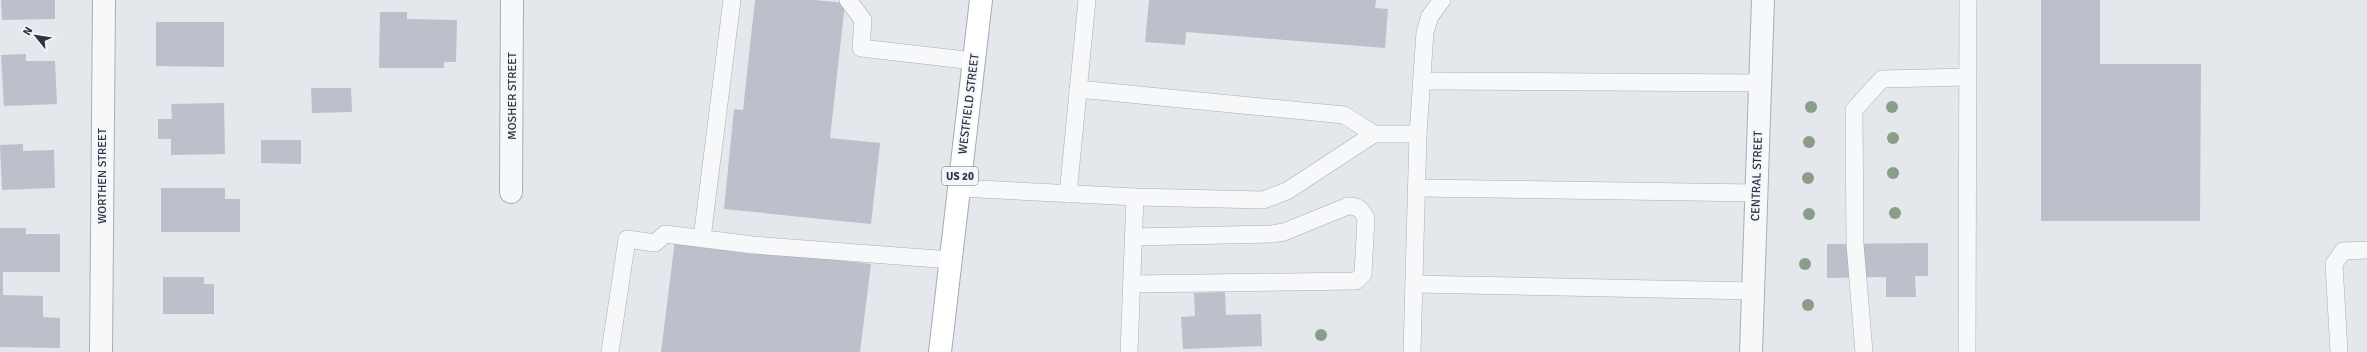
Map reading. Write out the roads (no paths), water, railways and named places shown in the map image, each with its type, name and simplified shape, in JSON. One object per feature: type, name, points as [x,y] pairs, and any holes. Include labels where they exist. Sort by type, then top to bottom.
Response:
[{"type":"main road","name":"WESTFIELD STREET","points":[[940,352],[981,0]]},
{"type":"street","name":"WORTHEN STREET","points":[[101,352],[104,0]]},
{"type":"street","name":"MOSHER STREET","points":[[512,0],[512,192]]},
{"type":"street","name":"CENTRAL STREET","points":[[1751,352],[1763,0]]},
{"type":"lane","points":[[702,238],[732,0]]},
{"type":"lane","points":[[848,0],[863,20],[861,48],[974,61]]},
{"type":"lane","points":[[1068,194],[1087,0]]},
{"type":"lane","points":[[1412,352],[1418,134],[1425,32],[1430,16],[1442,0]]},
{"type":"lane","points":[[1967,352],[1968,0]]},
{"type":"lane","points":[[1864,352],[1855,244],[1854,110],[1882,79],[1967,77]]},
{"type":"lane","points":[[1422,81],[1760,83]]},
{"type":"lane","points":[[1078,89],[1344,115],[1374,134],[1418,134]]},
{"type":"lane","points":[[959,188],[1135,197],[1264,200],[1287,191],[1374,134]]},
{"type":"lane","points":[[1416,188],[1756,194]]},
{"type":"lane","points":[[1129,352],[1135,197]]},
{"type":"lane","points":[[1132,284],[1356,281],[1363,274],[1366,218],[1361,210],[1356,206],[1348,206],[1284,232],[1272,234],[1133,237]]},
{"type":"lane","points":[[610,352],[627,239],[655,243],[665,234],[753,245],[951,260]]},
{"type":"lane","points":[[2339,352],[2334,264],[2343,251],[2367,250]]},
{"type":"lane","points":[[1414,284],[1753,291]]}]
